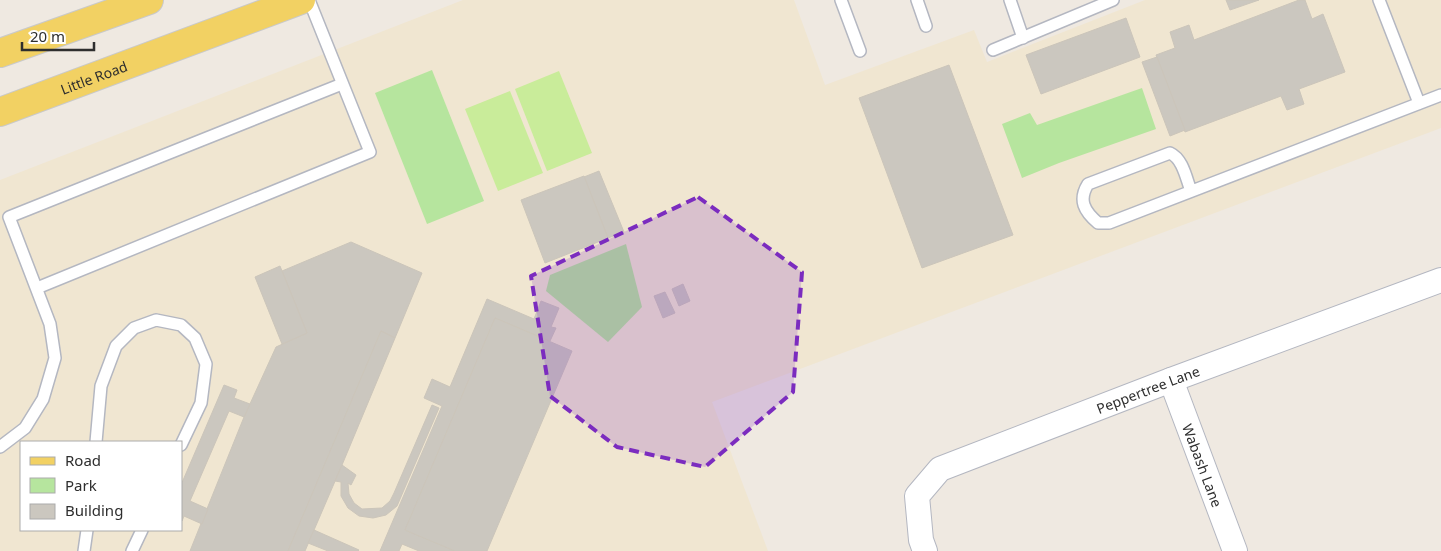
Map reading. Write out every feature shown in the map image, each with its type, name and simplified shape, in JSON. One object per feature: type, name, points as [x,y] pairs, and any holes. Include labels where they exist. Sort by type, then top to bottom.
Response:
[{"type":"main road","points":[[0,54],[149,0]]},
{"type":"main road","name":"Little Road","points":[[0,112],[301,0]]},
{"type":"street","name":"Peppertree Lane","points":[[925,551],[921,540],[917,496],[940,469],[1171,380],[1441,280]]},
{"type":"street","name":"Wabash Lane","points":[[1171,380],[1235,551]]},
{"type":"lane","points":[[36,288],[370,152],[309,0]]},
{"type":"lane","points":[[841,0],[860,51]]},
{"type":"lane","points":[[917,0],[926,26]]},
{"type":"lane","points":[[1010,0],[1023,38]]},
{"type":"lane","points":[[993,50],[1113,0]]},
{"type":"lane","points":[[1379,0],[1419,103]]},
{"type":"lane","points":[[0,447],[25,428],[44,399],[55,358],[50,324],[8,217],[342,84]]},
{"type":"lane","points":[[1190,191],[1180,163],[1176,156],[1170,153],[1088,184],[1083,192],[1083,203],[1090,216],[1098,223],[1109,223],[1441,95]]},
{"type":"lane","points":[[96,441],[101,386],[116,346],[134,328],[156,320],[181,325],[195,338],[206,364],[201,403],[182,443]]},
{"type":"lane","points":[[84,551],[88,531]]},
{"type":"lane","points":[[132,551],[142,531]]},
{"type":"highlighted area","points":[[698,197],[802,272],[793,392],[705,467],[617,447],[550,396],[531,276]]},
{"type":"shaded area","points":[[463,0],[794,0],[825,85],[974,30],[987,62],[1145,0],[1441,0],[1441,128],[712,402],[768,551],[0,551],[0,180]]},
{"type":"green space","points":[[432,70],[484,201],[427,224],[375,93]]},
{"type":"green space","points":[[559,71],[592,153],[547,171],[515,89]]},
{"type":"green space","points":[[1142,88],[1156,129],[1022,178],[1002,124],[1030,113],[1037,125]]},
{"type":"green space","points":[[510,91],[543,173],[498,191],[465,109]]},
{"type":"green space","points":[[626,244],[642,307],[608,342],[546,291],[550,275]]},
{"type":"building","points":[[1226,0],[1259,0],[1230,10]]},
{"type":"building","points":[[1299,0],[1305,0],[1312,19],[1323,14],[1345,72],[1299,89],[1304,104],[1287,110],[1281,96],[1185,132],[1156,55],[1175,48],[1170,32],[1189,25],[1194,40]]},
{"type":"building","points":[[1126,18],[1140,57],[1041,94],[1026,55]]},
{"type":"building","points":[[1157,57],[1185,130],[1170,136],[1142,62]]},
{"type":"building","points":[[949,65],[1013,235],[922,268],[859,98]]},
{"type":"building","points":[[599,171],[624,232],[608,238],[584,177]]},
{"type":"building","points":[[584,176],[608,238],[545,263],[521,200]]},
{"type":"building","points":[[351,242],[422,273],[395,338],[381,331],[288,551],[190,551],[244,417],[276,347],[307,333],[282,271]]},
{"type":"building","points":[[280,266],[307,333],[282,344],[255,277]]},
{"type":"building","points":[[683,284],[690,301],[679,306],[672,289]]},
{"type":"building","points":[[665,292],[675,313],[663,318],[654,296]]},
{"type":"building","points":[[487,299],[534,319],[541,301],[559,308],[551,327],[556,328],[550,341],[495,318],[405,530],[455,551],[419,551],[402,544],[399,551],[380,551],[442,406],[424,398],[432,379],[450,387]]},
{"type":"building","points":[[495,318],[572,351],[487,551],[455,551],[405,530]]},
{"type":"building","points":[[381,331],[395,338],[342,465],[305,551],[288,551]]},
{"type":"building","points":[[224,385],[237,390],[234,398],[250,404],[244,417],[229,411],[190,501],[208,509],[202,524],[184,516],[182,521],[182,483]]},
{"type":"building","points":[[432,405],[439,408],[397,506],[386,515],[373,518],[359,516],[348,508],[341,496],[341,482],[335,481],[342,465],[356,475],[351,485],[348,483],[349,494],[354,503],[362,509],[382,508],[390,501],[394,493]]},
{"type":"building","points":[[314,530],[359,550],[328,551],[308,543]]}]
